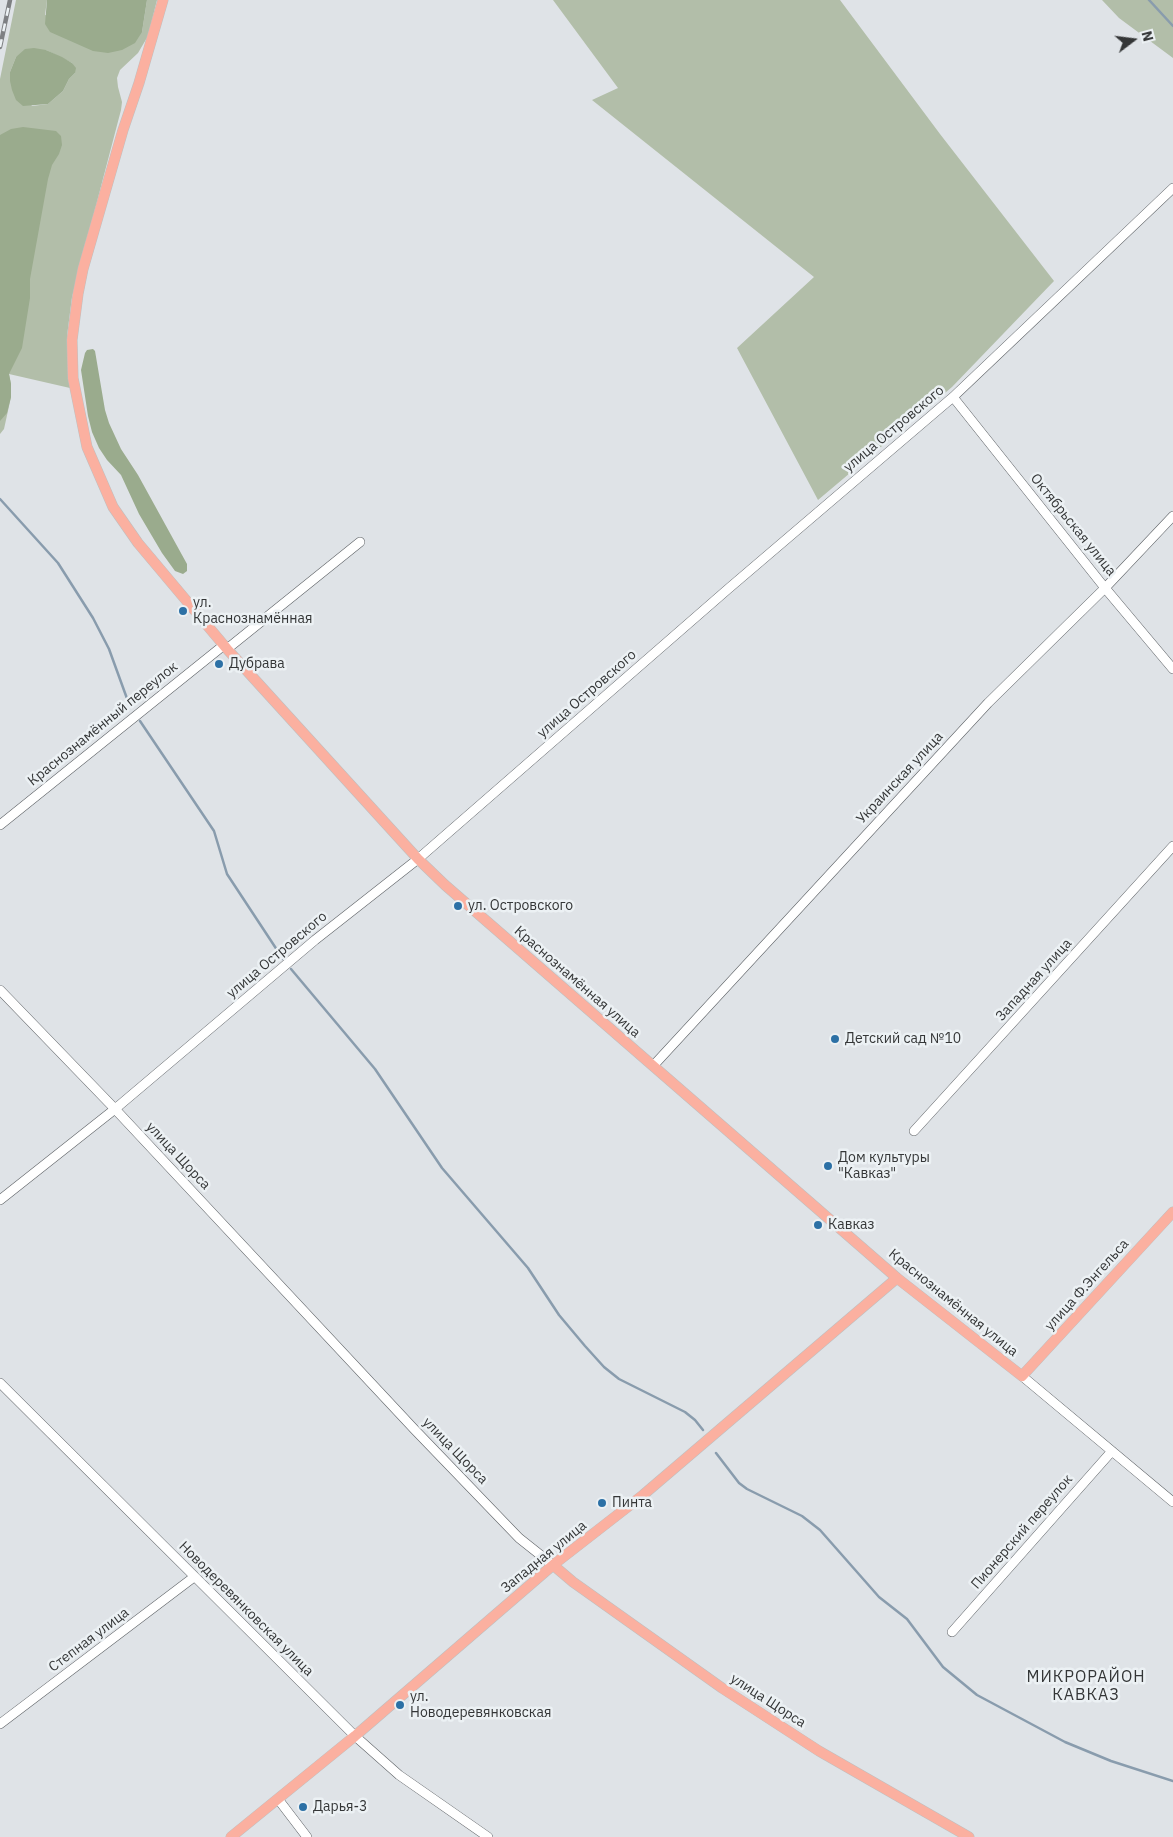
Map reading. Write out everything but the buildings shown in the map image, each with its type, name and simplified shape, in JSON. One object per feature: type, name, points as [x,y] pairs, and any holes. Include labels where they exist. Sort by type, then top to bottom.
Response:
[{"type":"main road","name":"Краснознамённая улица","points":[[163,0],[83,269],[74,320],[72,360],[75,388],[84,434],[92,461],[114,508],[138,543],[225,647],[418,859],[476,914],[897,1278],[1022,1376]]},
{"type":"main road","name":"улица Ф.Энгельса","points":[[1022,1376],[1173,1212]]},
{"type":"main road","name":"Западная улица","points":[[231,1837],[355,1736],[553,1566],[643,1495],[897,1278]]},
{"type":"main road","name":"улица Щорса","points":[[553,1566],[572,1582],[730,1693],[818,1751],[968,1837]]},
{"type":"street","name":"улица Островского","points":[[0,1200],[115,1109],[308,946],[418,859],[953,397],[1173,188]]},
{"type":"street","name":"Октябрьская улица","points":[[953,397],[1173,669]]},
{"type":"street","name":"Украинская улица","points":[[653,1066],[988,703],[1106,588],[1173,516]]},
{"type":"street","name":"Краснознамённый переулок","points":[[0,825],[360,542]]},
{"type":"street","name":"Западная улица","points":[[914,1131],[1173,846]]},
{"type":"street","name":"улица Щорса","points":[[0,990],[115,1109],[415,1430],[519,1538],[553,1566]]},
{"type":"street","name":"Краснознамённая улица","points":[[1022,1376],[1172,1499]]},
{"type":"street","name":"Новодеревянковская улица","points":[[0,1383],[355,1736],[399,1775],[488,1837]]},
{"type":"street","name":"Пионерский переулок","points":[[952,1632],[1112,1451]]},
{"type":"street","name":"Степная улица","points":[[0,1724],[194,1577]]},
{"type":"street","points":[[278,1799],[307,1837]]},
{"type":"green space","points":[[16,0],[47,0],[45,15],[142,32],[147,0],[157,0],[148,36],[138,53],[120,70],[117,78],[122,102],[121,110],[72,297],[67,336],[70,388],[9,374],[11,397],[4,429],[0,434],[0,79]],"holes":[[[46,50],[72,63],[75,73],[69,79],[63,91],[48,104],[32,106],[10,72],[16,57]]]},
{"type":"green space","points":[[47,0],[147,0],[142,32],[135,43],[122,50],[108,53],[93,51],[50,32],[45,24]]},
{"type":"green space","points":[[553,0],[840,0],[940,134],[1054,281],[952,387],[818,500],[737,348],[814,277],[592,100],[618,88]]},
{"type":"green space","points":[[1102,0],[1173,0],[1173,58],[1119,18]]},
{"type":"green space","points":[[25,49],[46,50],[62,57],[76,68],[75,73],[69,79],[63,91],[48,104],[23,106],[16,100],[12,90],[10,72],[16,57]]},
{"type":"green space","points":[[23,127],[56,131],[61,136],[62,145],[52,165],[48,179],[30,279],[30,298],[22,348],[9,374],[11,397],[7,413],[0,421],[0,135],[11,129]]},
{"type":"green space","points":[[93,349],[95,351],[109,423],[121,449],[138,475],[187,564],[187,571],[183,574],[175,571],[162,553],[139,514],[121,475],[107,460],[92,432],[81,370],[85,353],[87,350]]},
{"type":"waterway","points":[[1149,0],[1173,26]]},
{"type":"waterway","points":[[0,499],[58,563],[93,618],[109,649],[129,704]]},
{"type":"waterway","points":[[140,721],[214,831],[227,874],[283,959]]},
{"type":"waterway","points":[[291,969],[375,1069],[442,1168],[528,1268],[559,1315],[585,1346],[604,1367],[619,1379],[685,1412],[703,1430]]},
{"type":"waterway","points":[[716,1453],[739,1483],[747,1489],[802,1516],[820,1530],[879,1597],[907,1619],[943,1667],[977,1695],[1065,1742],[1111,1761],[1173,1781]]},
{"type":"railway","points":[[0,47],[10,0]]},
{"type":"place","name":"ул. Краснознамённая","points":[[183,611]]},
{"type":"place","name":"Дубрава","points":[[219,664]]},
{"type":"place","name":"ул. Островского","points":[[458,906]]},
{"type":"place","name":"Детский сад №10","points":[[835,1039]]},
{"type":"place","name":"Дом культуры \"Кавказ\"","points":[[828,1166]]},
{"type":"place","name":"Кавказ","points":[[818,1225]]},
{"type":"place","name":"Пинта","points":[[602,1503]]},
{"type":"place","name":"ул. Новодеревянковская","points":[[400,1705]]},
{"type":"place","name":"Дарья-3","points":[[303,1807]]},
{"type":"district","name":"МИКРОРАЙОН КАВКАЗ","points":[[1086,1686]]}]
